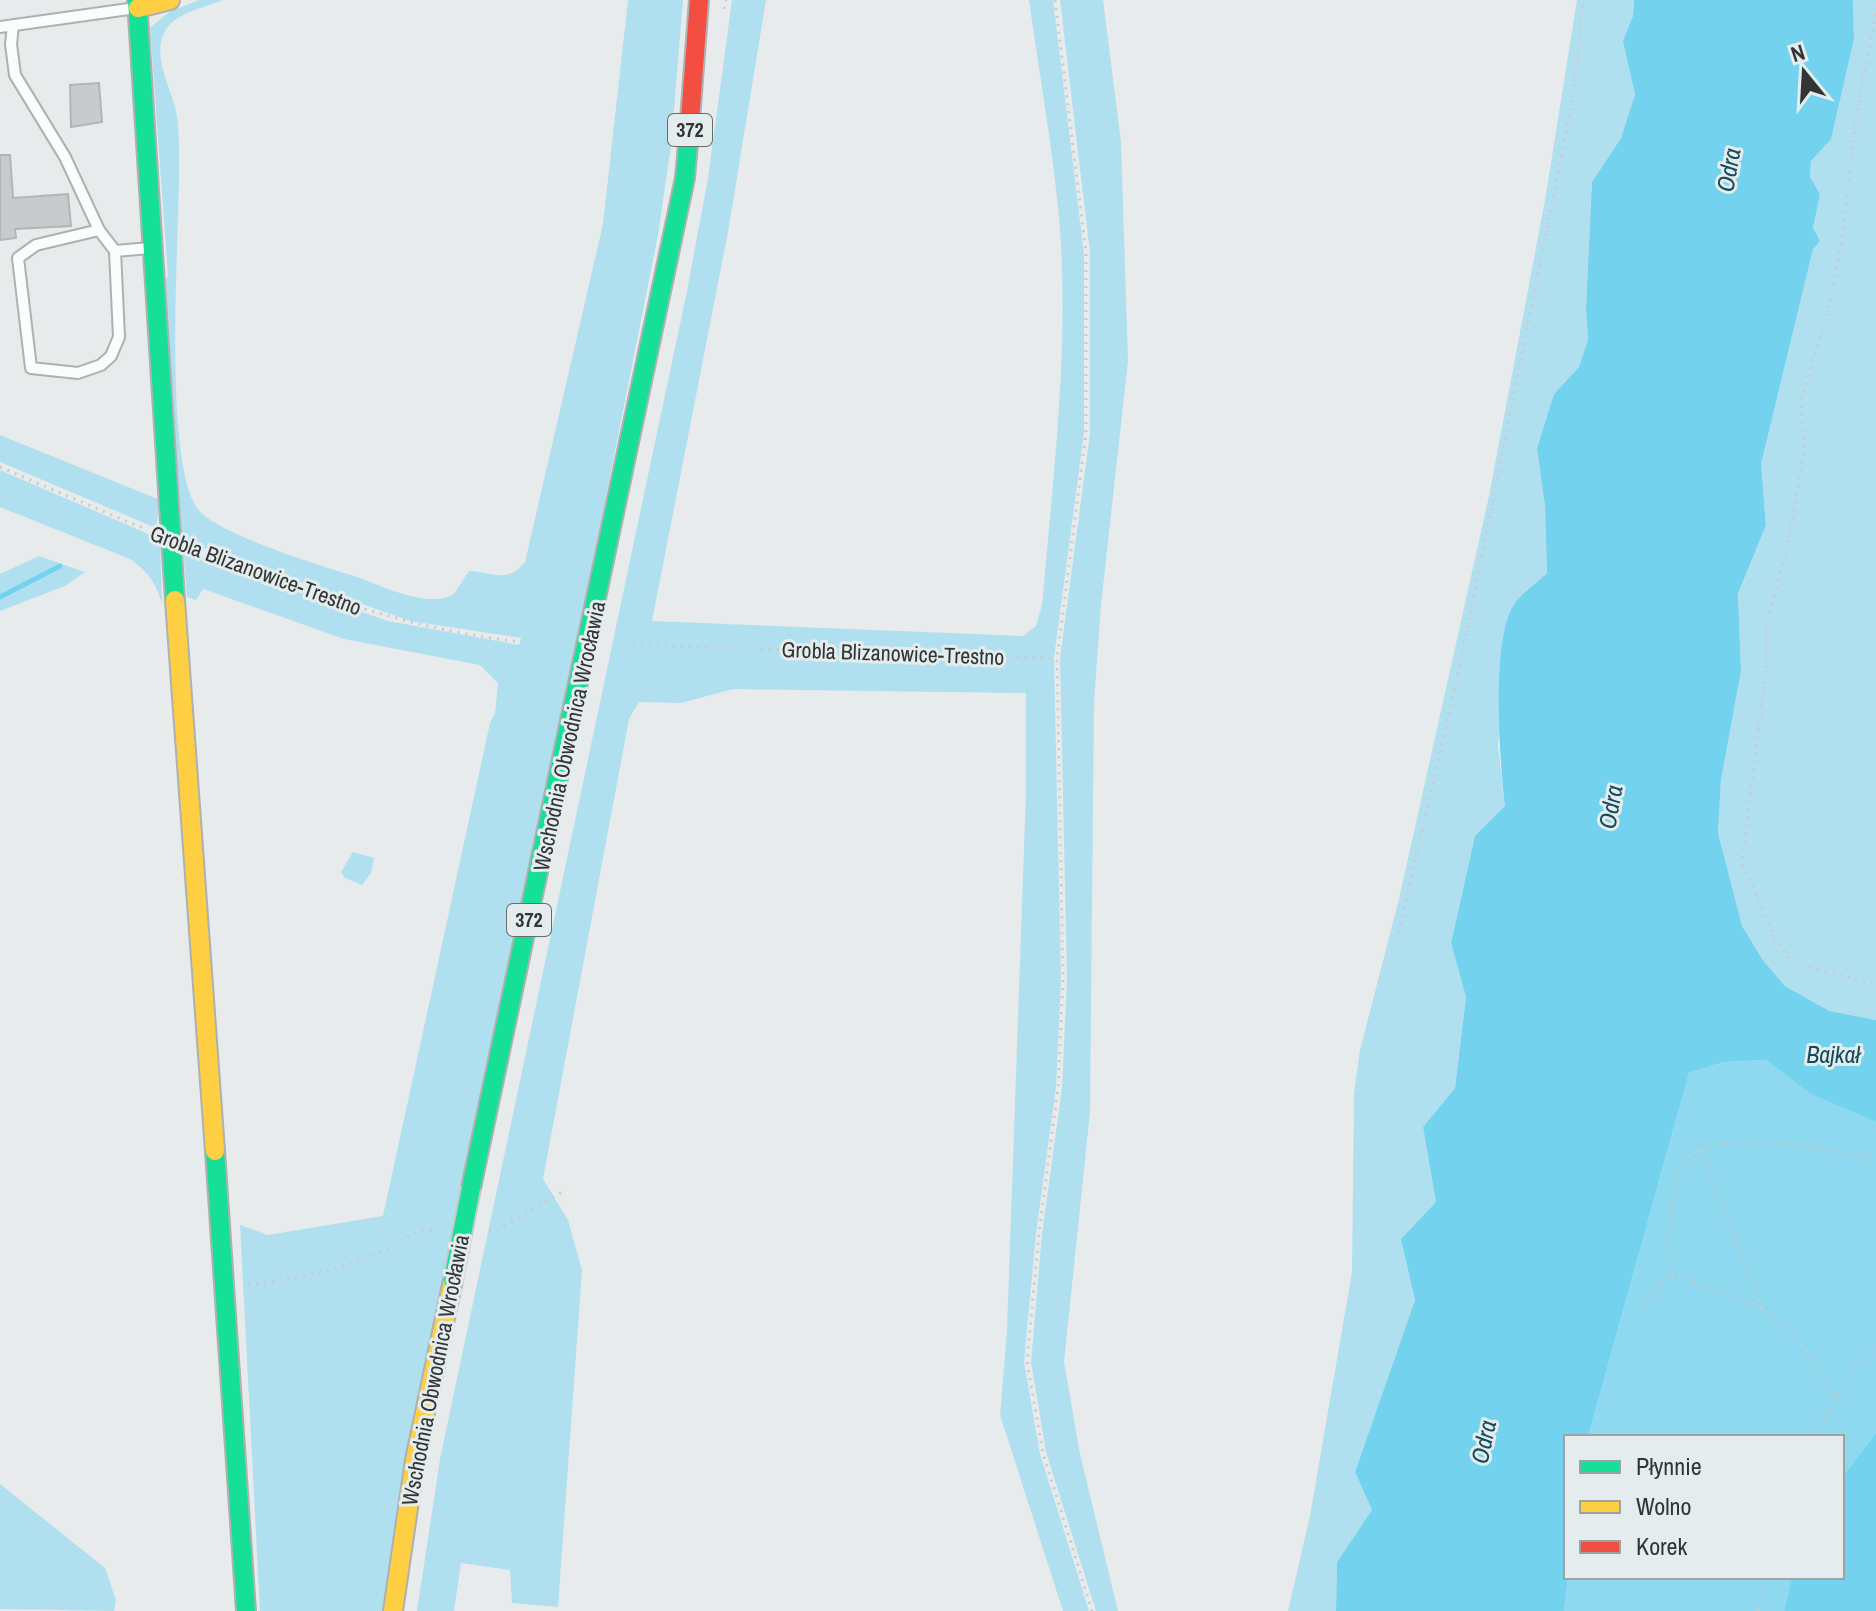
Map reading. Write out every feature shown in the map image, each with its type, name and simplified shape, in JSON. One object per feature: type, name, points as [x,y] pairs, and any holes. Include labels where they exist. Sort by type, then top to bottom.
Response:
[{"type":"street","points":[[170,0],[138,4],[170,540],[246,1611]]},
{"type":"street","name":"Wschodnia Obwodnica Wrocławia","points":[[393,1611],[415,1460],[685,178],[699,0]]},
{"type":"lane","points":[[0,27],[138,4]]},
{"type":"lane","points":[[13,25],[11,44],[15,75],[65,157],[99,230],[115,251],[119,337],[111,356],[101,365],[78,373],[31,368],[18,258],[36,245],[99,230]]},
{"type":"lane","points":[[115,251],[152,248]]},
{"type":"path","points":[[1055,0],[1086,253],[1086,433],[1057,658],[1063,980],[1058,1088],[1039,1233],[1027,1362],[1043,1453],[1092,1611]]},
{"type":"path","points":[[1397,940],[1460,665],[1573,97],[1583,0]]},
{"type":"path","points":[[1876,14],[1857,112],[1842,238],[1829,307],[1801,399],[1804,449],[1789,541],[1771,596],[1767,622],[1767,661],[1742,863],[1775,938],[1792,962],[1876,985]]},
{"type":"path","name":"Grobla Blizanowice-Trestno","points":[[0,467],[170,540],[351,607],[423,628],[521,642]]},
{"type":"path","name":"Grobla Blizanowice-Trestno","points":[[633,645],[1057,658]]},
{"type":"path","points":[[1640,1309],[1671,1272],[1665,1238],[1678,1169],[1700,1150],[1734,1141],[1794,1144],[1876,1158]]},
{"type":"path","points":[[1700,1150],[1764,1311]]},
{"type":"path","points":[[484,1230],[497,1230],[564,1191]]},
{"type":"path","points":[[224,1289],[317,1273],[382,1252],[415,1230],[443,1230]]},
{"type":"path","points":[[1671,1272],[1753,1303],[1796,1334],[1836,1399]]},
{"type":"path","points":[[1817,1435],[1852,1369],[1876,1347]]},
{"type":"path","points":[[1758,1611],[1766,1579]]},
{"type":"shaded area","points":[[199,0],[223,0],[191,11],[176,20],[165,31],[160,50],[178,131],[176,398],[186,482],[197,508],[224,528],[293,556],[403,594],[430,599],[454,594],[469,571],[506,575],[525,562],[603,224],[628,0],[683,0],[671,146],[658,235],[384,1611],[260,1611],[240,1225],[268,1235],[383,1216],[490,723],[495,713],[498,683],[480,665],[344,639],[203,589],[196,600],[187,597],[183,550],[388,621],[519,645],[521,638],[410,621],[195,545],[181,535],[163,284],[168,276],[150,28],[169,12]]},
{"type":"shaded area","points":[[732,0],[766,0],[728,232],[652,621],[1023,636],[1036,626],[1042,605],[1061,362],[1063,314],[1059,217],[1029,0],[1053,0],[1084,254],[1084,433],[1054,658],[1061,980],[1056,1088],[1036,1233],[1024,1362],[1040,1454],[1089,1611],[1063,1611],[1000,1415],[1007,1330],[1026,791],[1026,693],[733,689],[681,703],[639,702],[629,719],[543,1179],[568,1220],[582,1270],[558,1607],[512,1603],[510,1570],[461,1563],[454,1611],[417,1611],[440,1459],[687,291],[708,178]]},
{"type":"shaded area","points":[[1060,0],[1103,0],[1121,142],[1128,361],[1101,605],[1094,702],[1090,1112],[1064,1362],[1080,1454],[1118,1611],[1096,1611],[1046,1452],[1031,1362],[1042,1234],[1062,1088],[1067,980],[1060,658],[1090,433],[1090,253]]},
{"type":"shaded area","points":[[1577,0],[1634,0],[1633,16],[1624,41],[1635,94],[1621,138],[1592,182],[1586,308],[1588,340],[1579,367],[1554,394],[1537,448],[1545,506],[1547,573],[1513,605],[1498,745],[1505,807],[1475,836],[1451,943],[1466,997],[1455,1088],[1423,1127],[1436,1202],[1401,1239],[1415,1300],[1355,1472],[1372,1510],[1337,1562],[1336,1611],[1288,1611],[1310,1516],[1352,1272],[1354,1094],[1360,1050],[1399,899],[1489,496],[1545,200]]},
{"type":"shaded area","points":[[1853,0],[1876,0],[1876,1020],[1831,1011],[1785,986],[1762,959],[1742,927],[1718,833],[1721,780],[1741,671],[1738,595],[1766,525],[1761,464],[1813,248],[1820,241],[1813,228],[1820,194],[1810,177],[1811,161],[1831,138],[1854,39]]},
{"type":"shaded area","points":[[0,435],[160,500],[156,528],[0,462]]},
{"type":"shaded area","points":[[0,470],[160,539],[162,603],[150,578],[130,559],[0,507]]},
{"type":"shaded area","points":[[39,556],[85,572],[65,586],[0,611],[0,574]]},
{"type":"shaded area","points":[[353,852],[374,858],[371,873],[362,885],[345,878],[341,872]]},
{"type":"shaded area","points":[[1766,1060],[1810,1094],[1876,1122],[1876,1433],[1844,1474],[1844,1435],[1589,1435],[1689,1073],[1724,1062]]},
{"type":"shaded area","points":[[0,1484],[105,1568],[116,1600],[114,1611],[0,1609]]},
{"type":"shaded area","points":[[1568,1579],[1792,1579],[1784,1611],[1564,1611]]},
{"type":"water","points":[[1634,0],[1853,0],[1854,39],[1831,139],[1811,161],[1810,177],[1820,194],[1813,228],[1820,241],[1813,249],[1761,464],[1766,525],[1738,594],[1741,671],[1721,780],[1718,833],[1742,926],[1762,959],[1785,986],[1830,1011],[1876,1020],[1876,1122],[1810,1094],[1766,1060],[1724,1062],[1689,1073],[1589,1435],[1564,1435],[1564,1579],[1568,1579],[1564,1611],[1336,1611],[1337,1562],[1372,1510],[1355,1472],[1415,1300],[1401,1239],[1436,1202],[1423,1127],[1455,1088],[1466,997],[1451,943],[1475,836],[1505,806],[1499,702],[1502,643],[1515,603],[1547,573],[1545,506],[1537,448],[1554,394],[1579,367],[1588,340],[1586,308],[1592,182],[1621,138],[1635,94],[1623,41],[1633,16]]},
{"type":"water","points":[[1876,1433],[1876,1611],[1784,1611],[1792,1579],[1844,1579],[1844,1474]]},
{"type":"building","points":[[99,83],[102,122],[71,127],[70,85]]},
{"type":"building","points":[[0,155],[10,155],[13,198],[68,194],[71,226],[15,229],[16,238],[0,240]]},
{"type":"waterway","points":[[0,597],[60,566]]},
{"type":"traffic: fast","points":[[137,0],[175,600]]},
{"type":"traffic: fast","points":[[471,1188],[685,178],[689,133]]},
{"type":"traffic: fast","points":[[215,1151],[246,1611]]},
{"type":"traffic: fast","points":[[453,1280],[471,1188]]},
{"type":"traffic: slow","points":[[138,8],[170,0]]},
{"type":"traffic: slow","points":[[175,600],[215,1151]]},
{"type":"traffic: slow","points":[[393,1611],[415,1460],[453,1280]]},
{"type":"traffic: jam","points":[[689,133],[699,0]]},
{"type":"water label","name":"Odra","points":[[1729,170]]},
{"type":"water label","name":"Odra","points":[[1611,807]]},
{"type":"water label","name":"Bajkał","points":[[1833,1055]]},
{"type":"water label","name":"Odra","points":[[1484,1442]]}]
